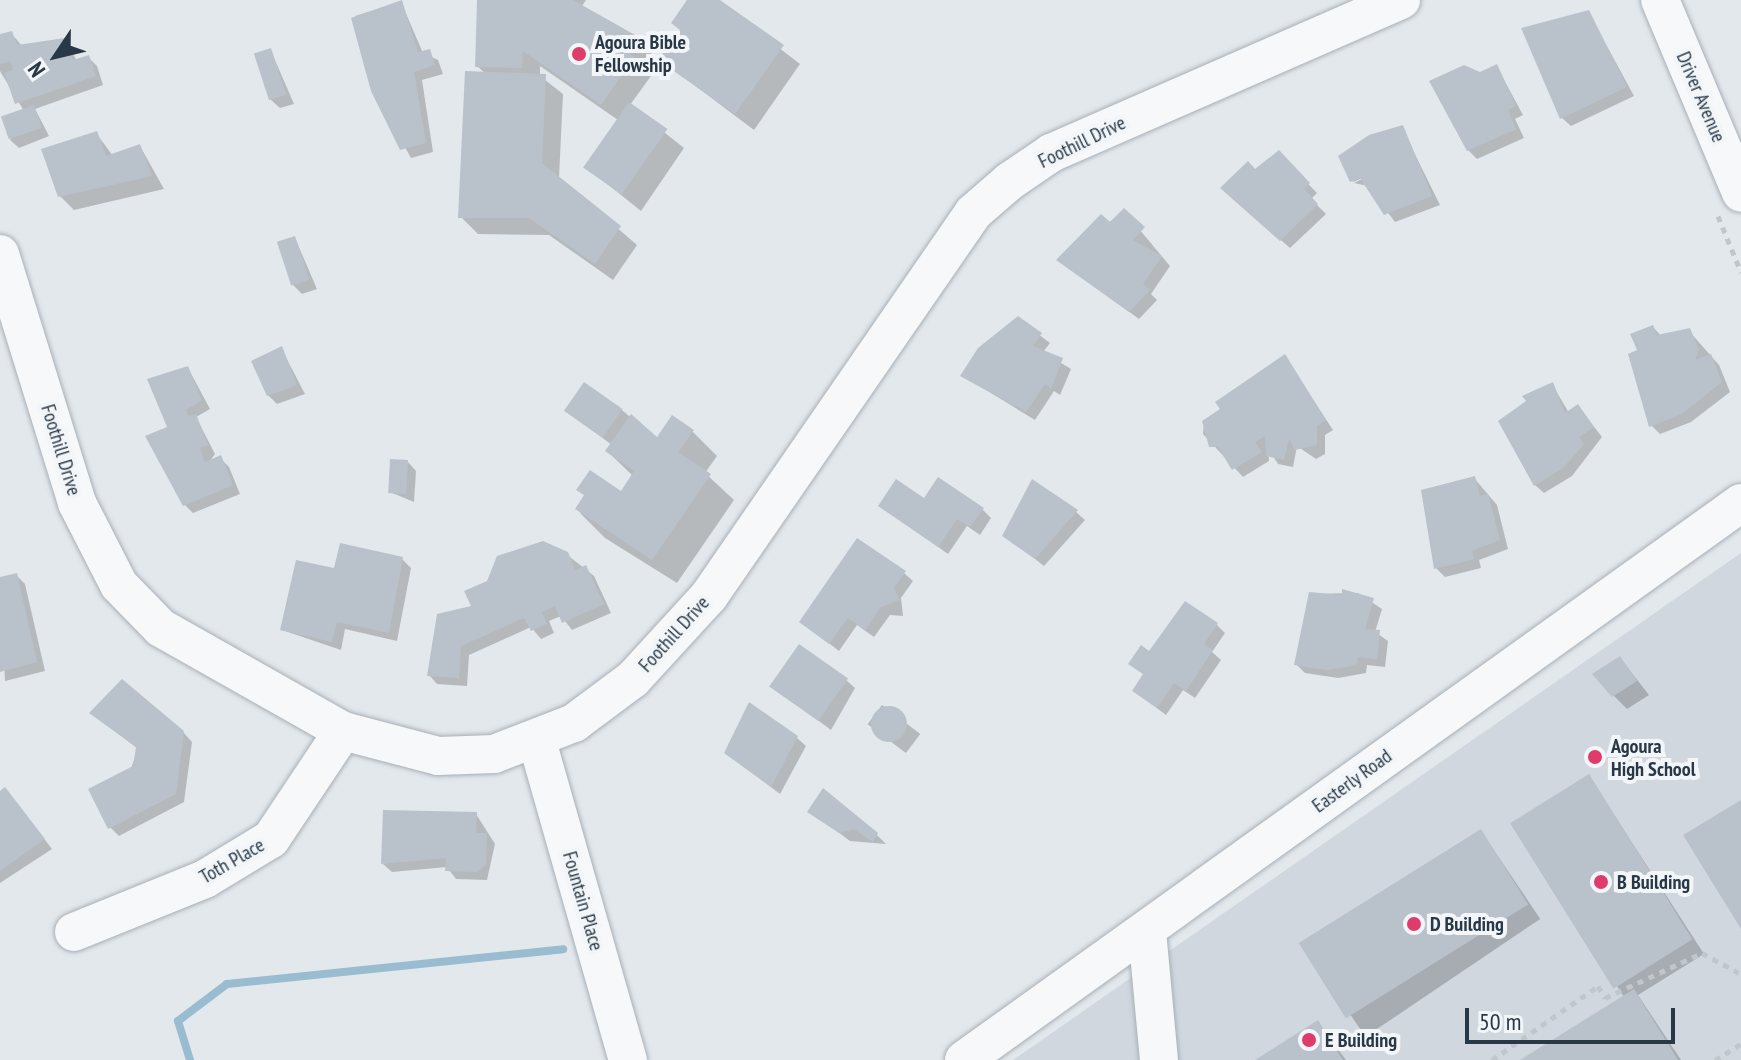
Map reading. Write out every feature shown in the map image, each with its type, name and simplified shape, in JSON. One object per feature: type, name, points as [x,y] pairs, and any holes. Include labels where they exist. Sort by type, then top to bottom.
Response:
[{"type":"street","name":"Foothill Drive","points":[[0,254],[77,503],[119,585],[161,628],[343,731],[438,756],[494,754],[537,741],[633,679],[709,596],[973,213],[1010,181],[1051,153],[1401,0]]},
{"type":"street","name":"Driver Avenue","points":[[1660,0],[1741,193]]},
{"type":"street","name":"Easterly Road","points":[[964,1060],[1741,503]]},
{"type":"street","name":"Toth Place","points":[[74,932],[205,879],[271,839],[343,731]]},
{"type":"street","name":"Fountain Place","points":[[537,741],[628,1060]]},
{"type":"street","points":[[1147,931],[1159,1060]]},
{"type":"path","points":[[1492,1060],[1598,986],[1605,998],[1702,953],[1741,974]]},
{"type":"path","points":[[1715,1060],[1741,1044]]},
{"type":"shaded area","name":"Agoura High School","points":[[1741,553],[1741,1060],[1013,1060],[1155,961]]},
{"type":"building","points":[[402,0],[418,52],[430,49],[435,65],[414,72],[426,143],[400,150],[371,91],[351,18]]},
{"type":"building","name":"Agoura Bible Fellowship","points":[[477,0],[573,0],[635,35],[625,50],[634,57],[601,105],[523,51],[522,68],[475,67]]},
{"type":"building","name":"Agoura Bible Fellowship","points":[[687,0],[720,0],[784,45],[735,114],[658,60],[680,30],[671,23]]},
{"type":"building","points":[[1589,10],[1627,87],[1560,119],[1521,28]]},
{"type":"building","points":[[12,31],[17,45],[65,38],[73,60],[89,55],[96,76],[15,104],[4,73],[13,70],[10,61],[0,64],[0,34]]},
{"type":"building","points":[[271,48],[286,95],[269,100],[254,54]]},
{"type":"building","points":[[1497,64],[1516,106],[1508,110],[1516,129],[1467,151],[1429,81],[1464,65],[1480,72]]},
{"type":"building","name":"Agoura Bible Fellowship","points":[[465,71],[546,74],[542,163],[621,226],[595,264],[529,218],[458,218]]},
{"type":"building","points":[[629,102],[668,129],[622,194],[583,168]]},
{"type":"building","points":[[34,105],[42,128],[9,139],[1,116]]},
{"type":"building","points":[[1403,125],[1432,196],[1384,215],[1360,178],[1350,182],[1338,156],[1369,135]]},
{"type":"building","points":[[97,131],[106,156],[140,144],[152,176],[58,197],[41,149]]},
{"type":"building","points":[[1279,150],[1310,183],[1304,189],[1318,204],[1280,241],[1220,188],[1248,161],[1255,169]]},
{"type":"building","points":[[1124,208],[1145,227],[1133,240],[1162,256],[1143,284],[1150,290],[1129,312],[1056,260],[1101,214],[1110,222]]},
{"type":"building","points":[[295,236],[309,280],[291,286],[277,242]]},
{"type":"building","points":[[1018,316],[1042,333],[1033,346],[1063,358],[1051,389],[1045,384],[1026,412],[960,376],[978,348]]},
{"type":"building","points":[[1653,325],[1657,335],[1690,328],[1699,350],[1695,360],[1711,354],[1722,382],[1682,414],[1649,427],[1628,354],[1637,350],[1630,334]]},
{"type":"building","points":[[282,346],[297,385],[267,396],[251,361]]},
{"type":"building","points":[[1285,354],[1326,420],[1317,426],[1317,445],[1295,450],[1289,439],[1284,460],[1266,456],[1265,436],[1255,442],[1262,452],[1232,470],[1218,447],[1209,447],[1202,421],[1220,409],[1215,402]]},
{"type":"building","points":[[188,366],[202,400],[186,410],[188,416],[196,414],[208,445],[200,448],[205,462],[221,455],[233,485],[183,506],[145,436],[167,427],[147,379]]},
{"type":"building","points":[[584,382],[623,409],[602,438],[564,411]]},
{"type":"building","points":[[1553,382],[1565,413],[1578,404],[1594,427],[1579,437],[1584,444],[1563,468],[1534,486],[1498,421],[1526,401],[1522,396]]},
{"type":"building","points":[[631,414],[657,437],[672,415],[694,430],[678,452],[711,474],[652,560],[575,509],[584,495],[576,490],[590,470],[621,491],[634,471],[605,451]]},
{"type":"building","points":[[390,459],[408,460],[406,494],[388,493]]},
{"type":"building","points":[[1475,476],[1480,496],[1488,494],[1500,540],[1472,551],[1474,559],[1434,569],[1421,490]]},
{"type":"building","points":[[938,477],[984,508],[970,527],[957,519],[938,547],[878,506],[896,479],[924,498]]},
{"type":"building","points":[[1032,479],[1078,510],[1035,559],[1002,536]]},
{"type":"building","points":[[857,538],[906,571],[894,588],[900,600],[881,607],[865,630],[848,618],[829,644],[799,622]]},
{"type":"building","points":[[543,541],[568,552],[575,570],[586,565],[604,604],[562,623],[555,606],[542,612],[547,624],[531,631],[524,618],[461,646],[459,678],[427,676],[437,614],[471,606],[464,591],[487,581],[497,556]]},
{"type":"building","points":[[340,543],[403,557],[389,633],[337,622],[332,642],[280,630],[296,560],[334,568]]},
{"type":"building","points":[[17,573],[37,662],[0,672],[0,577]]},
{"type":"building","points":[[1342,589],[1374,598],[1365,629],[1380,630],[1377,659],[1358,657],[1357,665],[1327,670],[1294,665],[1309,592],[1342,595]]},
{"type":"building","points":[[1185,601],[1218,623],[1204,644],[1213,650],[1186,691],[1174,683],[1157,708],[1132,691],[1143,674],[1128,664],[1141,645],[1149,651]]},
{"type":"building","points":[[799,644],[848,678],[818,721],[769,687]]},
{"type":"building","points":[[1620,656],[1637,681],[1612,697],[1592,674]]},
{"type":"building","points":[[122,679],[184,731],[176,794],[108,829],[88,789],[133,766],[136,747],[89,713]]},
{"type":"building","points":[[749,702],[798,736],[771,787],[724,753]]},
{"type":"building","points":[[889,706],[902,711],[907,724],[902,737],[889,742],[876,737],[871,724],[876,711]]},
{"type":"building","name":"B Building","points":[[1589,774],[1692,939],[1613,989],[1510,823]]},
{"type":"building","points":[[5,787],[45,839],[0,871],[0,791]]},
{"type":"building","points":[[823,788],[878,833],[873,842],[854,829],[839,833],[807,812]]},
{"type":"building","points":[[1741,800],[1741,929],[1683,835]]},
{"type":"building","points":[[383,810],[477,812],[476,833],[487,833],[486,864],[478,872],[445,871],[446,858],[381,864]]},
{"type":"building","name":"D Building","points":[[1481,829],[1528,904],[1346,1018],[1299,943]]},
{"type":"building","points":[[1634,989],[1678,1060],[1520,1060]]},
{"type":"building","name":"E Building","points":[[1318,1020],[1343,1060],[1255,1060]]},
{"type":"waterway","points":[[190,1060],[178,1021],[227,984],[563,949]]},
{"type":"place","name":"Agoura Bible Fellowship","points":[[579,54]]},
{"type":"place","name":"Agoura High School","points":[[1595,757]]},
{"type":"place","name":"B Building","points":[[1601,882]]},
{"type":"place","name":"D Building","points":[[1414,924]]},
{"type":"place","name":"E Building","points":[[1309,1040]]}]
